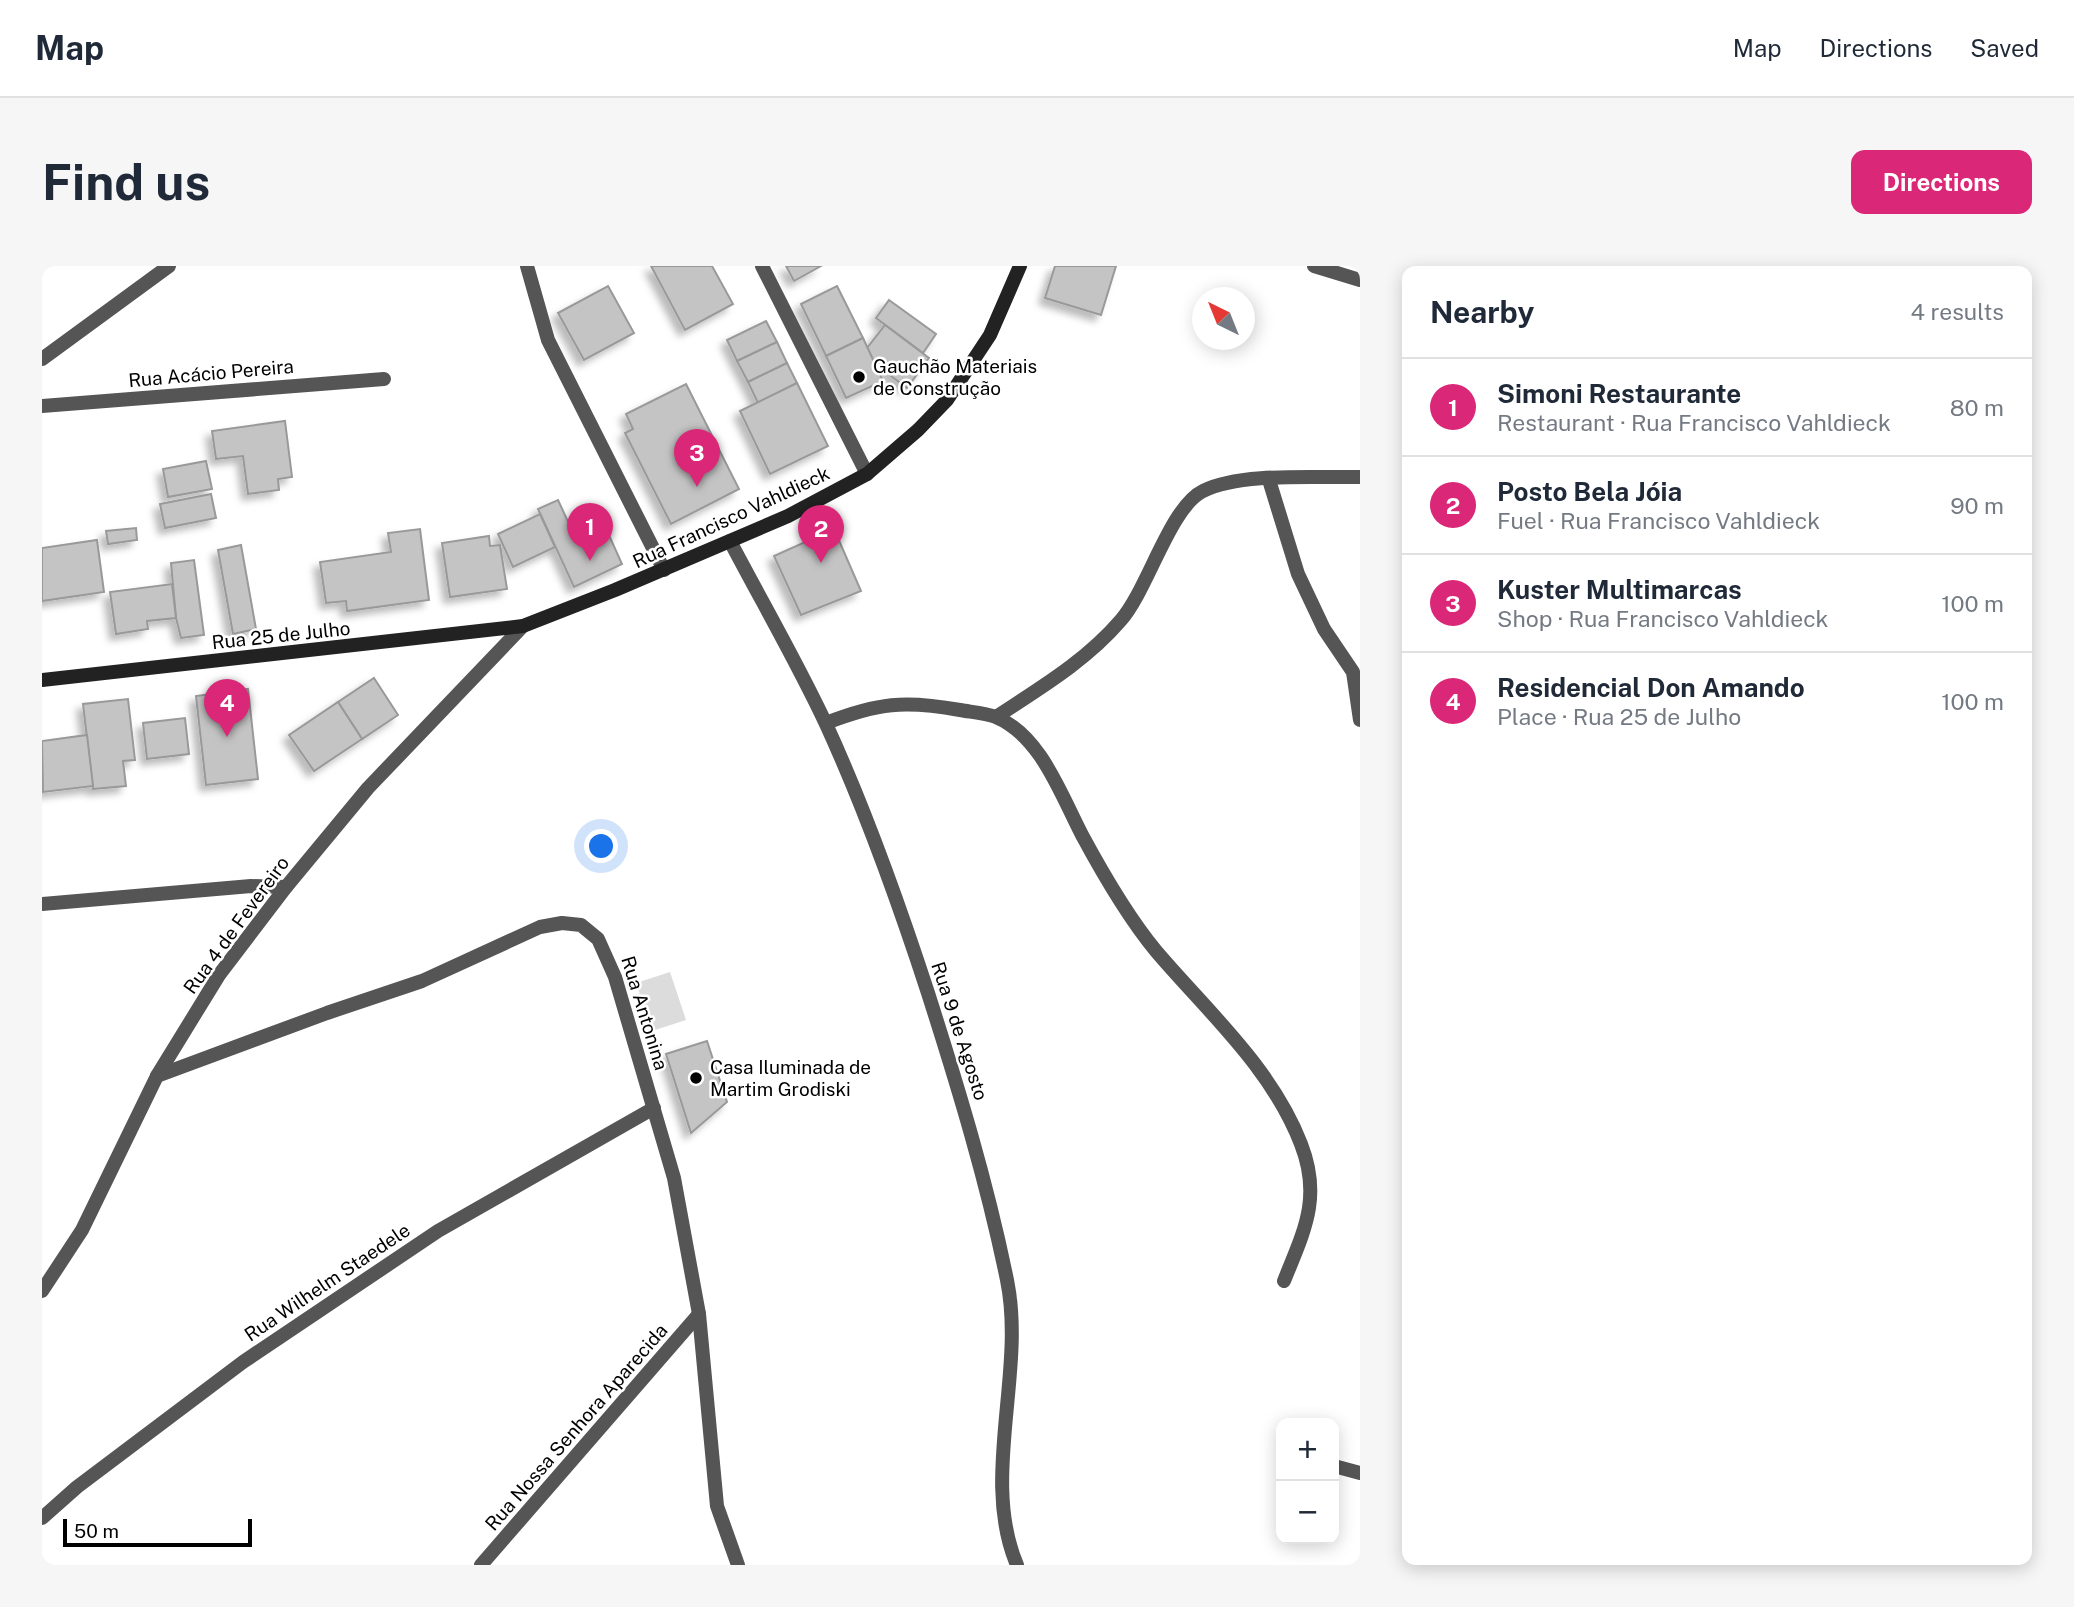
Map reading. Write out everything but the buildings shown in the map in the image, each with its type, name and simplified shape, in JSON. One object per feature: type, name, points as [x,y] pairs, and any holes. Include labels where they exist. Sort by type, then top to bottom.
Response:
[{"type":"main road","name":"Rua Francisco Vahldieck","points":[[523,626],[664,570],[788,516],[867,474],[919,430],[947,400],[990,335],[1020,266]]},
{"type":"main road","name":"Rua 25 de Julho","points":[[42,680],[523,626]]},
{"type":"street","points":[[42,359],[169,266]]},
{"type":"street","points":[[527,266],[548,340],[664,570]]},
{"type":"street","points":[[762,266],[867,474]]},
{"type":"street","points":[[1314,266],[1360,280]]},
{"type":"street","name":"Rua Acácio Pereira","points":[[42,406],[384,379]]},
{"type":"street","points":[[996,717],[1100,644],[1124,618],[1142,590],[1178,516],[1199,492],[1225,481],[1360,477]]},
{"type":"street","points":[[1269,480],[1298,574],[1324,629],[1357,672],[1360,720]]},
{"type":"street","name":"Rua 9 de Agosto","points":[[730,541],[826,723],[892,883],[960,1093],[1008,1284],[1012,1354],[1002,1490],[1011,1551],[1017,1565]]},
{"type":"street","name":"Rua 4 de Fevereiro","points":[[42,1291],[82,1230],[157,1076],[219,975],[286,887],[377,779],[523,626]]},
{"type":"street","points":[[826,723],[891,703],[931,705],[996,717],[1021,735],[1043,760],[1123,905],[1154,949],[1244,1049],[1301,1143],[1313,1187],[1308,1222],[1284,1281]]},
{"type":"street","points":[[42,904],[251,887],[286,887]]},
{"type":"street","name":"Rua Antonina","points":[[157,1076],[422,981],[540,927],[562,923],[581,925],[598,939],[607,953],[674,1178],[699,1314],[717,1506],[738,1565]]},
{"type":"street","name":"Rua Wilhelm Staedele","points":[[42,1518],[77,1487],[243,1362],[415,1247],[654,1108]]},
{"type":"street","name":"Rua Nossa Senhora Aparecida","points":[[481,1565],[699,1314]]},
{"type":"street","points":[[1339,1467],[1360,1473]]},
{"type":"shaded area","points":[[670,972],[686,1020],[652,1031],[636,983]]},
{"type":"place","name":"Gauchão Materiais de Construção","points":[[859,377]]},
{"type":"place","name":"Kuster Multimarcas","points":[[697,487]]},
{"type":"place","name":"Simoni Restaurante","points":[[590,561]]},
{"type":"place","name":"Posto Bela Jóia","points":[[821,563]]},
{"type":"place","name":"Residencial Don Amando","points":[[227,737]]},
{"type":"place","name":"Casa Iluminada de Martim Grodiski","points":[[696,1078]]}]
